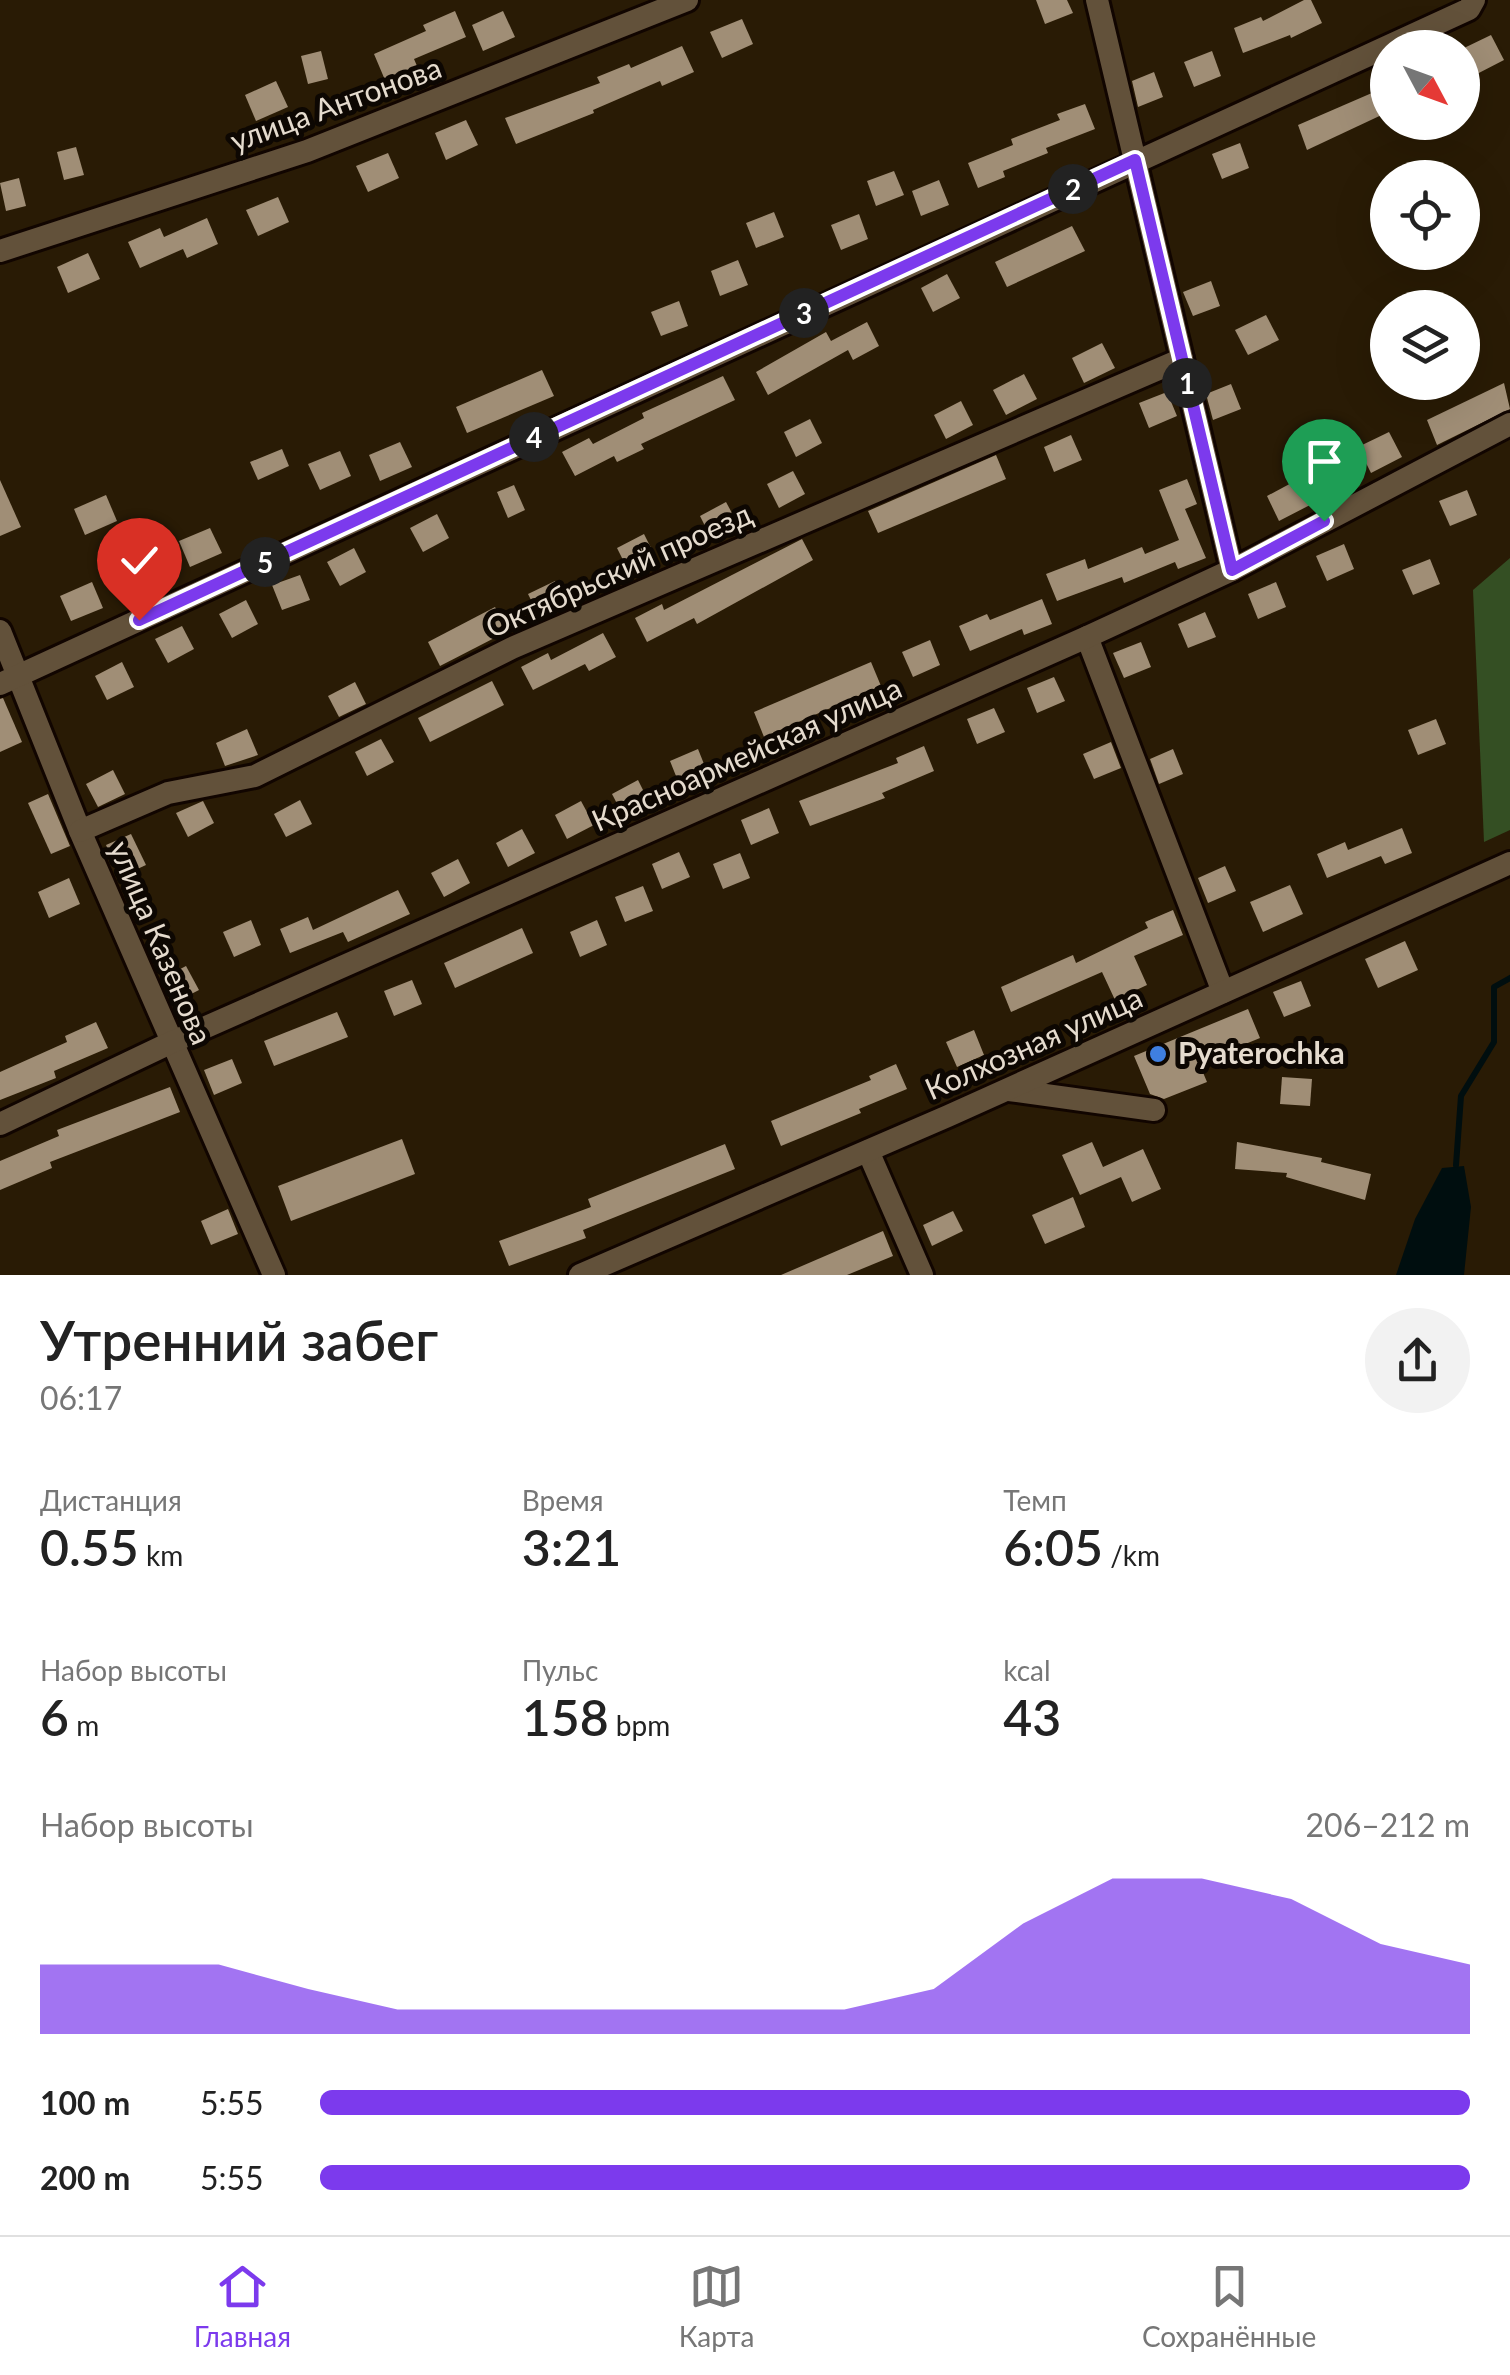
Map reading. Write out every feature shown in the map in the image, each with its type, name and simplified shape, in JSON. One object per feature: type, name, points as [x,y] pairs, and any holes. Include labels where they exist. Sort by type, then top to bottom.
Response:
[{"type":"street","name":"улица Антонова","points":[[0,251],[307,151],[687,0]]},
{"type":"street","points":[[1097,0],[1232,570]]},
{"type":"street","points":[[7,681],[1469,9],[1474,0]]},
{"type":"street","name":"Октябрьский проезд","points":[[80,831],[168,793],[256,776],[512,648],[1182,359]]},
{"type":"street","name":"Красноармейская улица","points":[[0,1124],[170,1042],[1232,570],[1510,424]]},
{"type":"street","name":"улица Казенова","points":[[0,631],[7,681],[80,831],[274,1275]]},
{"type":"street","points":[[1087,637],[1223,992]]},
{"type":"street","name":"Колхозная улица","points":[[580,1275],[1007,1090],[1510,863]]},
{"type":"street","points":[[1007,1090],[1154,1110]]},
{"type":"street","points":[[868,1151],[922,1275]]},
{"type":"green space","points":[[1510,558],[1510,830],[1484,842],[1473,590]]},
{"type":"shaded area","points":[[1464,1166],[1471,1207],[1464,1275],[1396,1275],[1415,1219],[1442,1168]]},
{"type":"building","points":[[1036,0],[1067,0],[1073,13],[1045,24]]},
{"type":"building","points":[[1311,0],[1322,23],[1291,38],[1290,35],[1243,53],[1234,28],[1261,17],[1263,21]]},
{"type":"building","points":[[455,11],[466,37],[414,59],[417,66],[385,80],[374,54],[426,31],[423,25]]},
{"type":"building","points":[[503,11],[515,37],[483,51],[472,25]]},
{"type":"building","points":[[742,19],[753,44],[722,58],[710,32]]},
{"type":"building","points":[[1491,35],[1504,60],[1480,72],[1480,40]]},
{"type":"building","points":[[682,46],[694,72],[662,86],[660,81],[516,144],[505,118],[600,83],[597,77],[629,64],[631,68]]},
{"type":"building","points":[[321,51],[328,79],[308,84],[301,56]]},
{"type":"building","points":[[1212,51],[1221,76],[1194,87],[1184,62]]},
{"type":"building","points":[[1154,72],[1163,97],[1138,107],[1132,81]]},
{"type":"building","points":[[276,81],[288,107],[256,121],[245,95]]},
{"type":"building","points":[[1370,94],[1370,120],[1307,150],[1298,125]]},
{"type":"building","points":[[1085,104],[1095,129],[1046,148],[1048,153],[1003,171],[1005,177],[978,188],[968,163],[1013,145],[1011,139],[1060,120],[1057,114]]},
{"type":"building","points":[[466,120],[478,145],[446,160],[435,133]]},
{"type":"building","points":[[1240,143],[1249,168],[1222,179],[1212,154]]},
{"type":"building","points":[[76,147],[84,175],[64,180],[57,152]]},
{"type":"building","points":[[388,153],[399,178],[368,192],[356,166]]},
{"type":"building","points":[[894,171],[904,195],[876,206],[867,181]]},
{"type":"building","points":[[19,178],[26,206],[6,211],[0,183]]},
{"type":"building","points":[[939,180],[949,205],[921,216],[912,191]]},
{"type":"building","points":[[278,197],[289,222],[258,236],[246,210]]},
{"type":"building","points":[[774,212],[784,237],[756,248],[746,223]]},
{"type":"building","points":[[859,214],[868,239],[841,250],[831,225]]},
{"type":"building","points":[[207,218],[218,244],[187,258],[183,249],[140,268],[128,242],[160,228],[164,237]]},
{"type":"building","points":[[1072,226],[1085,251],[1007,287],[995,262]]},
{"type":"building","points":[[88,253],[100,279],[68,293],[57,267]]},
{"type":"building","points":[[738,260],[748,285],[720,296],[711,271]]},
{"type":"building","points":[[947,274],[960,298],[933,312],[921,288]]},
{"type":"building","points":[[1211,281],[1220,306],[1193,316],[1183,292]]},
{"type":"building","points":[[679,301],[688,326],[661,336],[651,312]]},
{"type":"building","points":[[1266,315],[1279,340],[1248,355],[1235,330]]},
{"type":"building","points":[[867,322],[879,346],[853,360],[848,350],[768,395],[756,372],[826,332],[831,341]]},
{"type":"building","points":[[1102,343],[1115,368],[1084,383],[1072,358]]},
{"type":"building","points":[[542,370],[554,396],[467,433],[456,407]]},
{"type":"building","points":[[1024,374],[1037,399],[1006,415],[993,390]]},
{"type":"building","points":[[723,376],[735,400],[641,444],[644,449],[617,462],[614,456],[575,476],[562,452],[589,438],[593,444],[644,418],[642,413]]},
{"type":"building","points":[[1504,383],[1510,409],[1437,445],[1427,420],[1469,400],[1480,400],[1480,395]]},
{"type":"building","points":[[1231,384],[1241,409],[1213,420],[1206,394]]},
{"type":"building","points":[[1167,392],[1177,416],[1149,428],[1139,403]]},
{"type":"building","points":[[961,401],[973,425],[946,439],[934,415]]},
{"type":"building","points":[[810,419],[822,443],[796,457],[784,432]]},
{"type":"building","points":[[1389,432],[1402,457],[1371,473],[1358,447]]},
{"type":"building","points":[[1071,435],[1082,460],[1054,472],[1044,447]]},
{"type":"building","points":[[400,442],[412,467],[380,481],[369,455]]},
{"type":"building","points":[[1334,444],[1346,469],[1316,485],[1303,459]]},
{"type":"building","points":[[282,449],[289,466],[258,480],[250,462]]},
{"type":"building","points":[[340,451],[351,476],[320,490],[308,464]]},
{"type":"building","points":[[996,455],[1006,479],[878,533],[868,511]]},
{"type":"building","points":[[793,471],[805,494],[779,508],[767,484]]},
{"type":"building","points":[[1187,479],[1197,504],[1185,509],[1206,558],[1178,569],[1175,562],[1124,583],[1122,577],[1057,601],[1046,574],[1085,559],[1088,569],[1142,547],[1145,554],[1179,540],[1159,490]]},
{"type":"building","points":[[0,480],[21,527],[0,536]]},
{"type":"building","points":[[1297,480],[1310,505],[1279,521],[1267,496]]},
{"type":"building","points":[[514,485],[525,510],[508,518],[497,492]]},
{"type":"building","points":[[1467,490],[1477,515],[1450,526],[1439,501]]},
{"type":"building","points":[[106,495],[117,521],[85,535],[74,509]]},
{"type":"building","points":[[726,502],[739,526],[712,540],[700,516]]},
{"type":"building","points":[[437,514],[449,538],[423,552],[410,528]]},
{"type":"building","points":[[210,528],[222,553],[190,567],[179,541]]},
{"type":"building","points":[[644,534],[656,558],[629,572],[617,548]]},
{"type":"building","points":[[802,539],[813,560],[697,624],[694,618],[647,642],[635,618],[662,604],[664,610]]},
{"type":"building","points":[[1344,544],[1354,569],[1327,581],[1316,556]]},
{"type":"building","points":[[354,548],[366,572],[340,586],[327,562]]},
{"type":"building","points":[[1430,559],[1440,584],[1413,595],[1402,570]]},
{"type":"building","points":[[300,575],[310,600],[282,610],[272,585]]},
{"type":"building","points":[[555,581],[567,605],[540,618],[528,594]]},
{"type":"building","points":[[92,582],[103,608],[71,621],[60,596]]},
{"type":"building","points":[[1276,582],[1286,607],[1258,619],[1248,594]]},
{"type":"building","points":[[1042,599],[1052,624],[1024,635],[1022,629],[970,651],[959,626],[987,614],[990,620]]},
{"type":"building","points":[[246,600],[258,624],[232,638],[219,614]]},
{"type":"building","points":[[495,607],[508,631],[440,666],[428,642]]},
{"type":"building","points":[[1205,612],[1216,637],[1188,648],[1178,624]]},
{"type":"building","points":[[182,626],[194,649],[168,663],[155,639]]},
{"type":"building","points":[[603,633],[616,657],[589,671],[585,664],[533,690],[521,667],[548,653],[551,660]]},
{"type":"building","points":[[930,640],[940,665],[913,677],[902,652]]},
{"type":"building","points":[[1141,642],[1151,667],[1124,678],[1113,653]]},
{"type":"building","points":[[122,662],[134,687],[107,700],[95,676]]},
{"type":"building","points":[[871,662],[881,686],[764,737],[754,712]]},
{"type":"building","points":[[1054,677],[1065,701],[1037,713],[1027,688]]},
{"type":"building","points":[[492,681],[504,705],[430,742],[418,718]]},
{"type":"building","points":[[355,682],[366,704],[339,717],[328,696]]},
{"type":"building","points":[[3,698],[22,742],[0,752],[0,699]]},
{"type":"building","points":[[994,708],[1005,732],[977,744],[967,719]]},
{"type":"building","points":[[1436,719],[1446,744],[1418,755],[1408,730]]},
{"type":"building","points":[[247,729],[258,755],[225,766],[216,743]]},
{"type":"building","points":[[381,739],[394,762],[367,776],[355,752]]},
{"type":"building","points":[[1111,742],[1121,768],[1094,779],[1083,754]]},
{"type":"building","points":[[924,746],[934,771],[882,793],[885,798],[810,826],[799,801],[898,763],[896,758]]},
{"type":"building","points":[[698,749],[708,774],[680,786],[670,761]]},
{"type":"building","points":[[1173,749],[1183,774],[1159,784],[1150,759]]},
{"type":"building","points":[[113,770],[125,794],[98,807],[86,784]]},
{"type":"building","points":[[638,780],[650,804],[624,817],[612,794]]},
{"type":"building","points":[[48,794],[70,846],[51,854],[28,803]]},
{"type":"building","points":[[300,800],[312,824],[286,837],[274,814]]},
{"type":"building","points":[[203,801],[214,823],[188,837],[176,813]]},
{"type":"building","points":[[581,801],[594,825],[567,839],[555,815]]},
{"type":"building","points":[[769,808],[779,833],[751,845],[741,820]]},
{"type":"building","points":[[1402,828],[1412,853],[1385,864],[1381,856],[1327,878],[1317,854],[1345,842],[1348,850]]},
{"type":"building","points":[[522,829],[535,853],[508,867],[496,843]]},
{"type":"building","points":[[131,834],[146,865],[120,877],[106,845]]},
{"type":"building","points":[[679,852],[690,877],[662,889],[652,864]]},
{"type":"building","points":[[740,853],[750,878],[723,889],[713,864]]},
{"type":"building","points":[[458,859],[470,883],[444,897],[431,873]]},
{"type":"building","points":[[1225,866],[1236,891],[1208,903],[1198,878]]},
{"type":"building","points":[[69,878],[80,904],[49,918],[38,892]]},
{"type":"building","points":[[1290,885],[1303,914],[1263,932],[1250,902]]},
{"type":"building","points":[[643,886],[653,911],[625,922],[615,897]]},
{"type":"building","points":[[398,890],[410,914],[348,942],[343,932],[290,953],[280,929],[308,917],[313,930]]},
{"type":"building","points":[[1173,910],[1183,935],[1134,956],[1147,985],[1115,1000],[1102,972],[1011,1012],[1001,987],[1073,955],[1076,963],[1148,928],[1145,922]]},
{"type":"building","points":[[251,920],[261,945],[234,957],[223,932]]},
{"type":"building","points":[[597,920],[607,945],[580,957],[570,932]]},
{"type":"building","points":[[522,928],[533,953],[455,988],[444,963]]},
{"type":"building","points":[[1405,941],[1418,970],[1378,988],[1365,959]]},
{"type":"building","points":[[186,966],[199,990],[172,1004],[161,979]]},
{"type":"building","points":[[412,980],[422,1004],[394,1016],[384,991]]},
{"type":"building","points":[[1301,981],[1311,1006],[1284,1017],[1273,992]]},
{"type":"building","points":[[1248,1009],[1260,1038],[1199,1063],[1207,1082],[1164,1099],[1150,1094],[1134,1056]]},
{"type":"building","points":[[337,1012],[348,1037],[274,1066],[264,1041]]},
{"type":"building","points":[[96,1022],[108,1048],[54,1071],[56,1078],[0,1100],[0,1072],[67,1042],[65,1036]]},
{"type":"building","points":[[974,1030],[984,1055],[957,1067],[946,1042]]},
{"type":"building","points":[[232,1059],[242,1083],[214,1095],[204,1070]]},
{"type":"building","points":[[896,1064],[907,1089],[781,1146],[771,1121],[871,1080],[869,1076]]},
{"type":"building","points":[[1282,1077],[1312,1079],[1310,1106],[1280,1104]]},
{"type":"building","points":[[170,1087],[180,1112],[50,1162],[52,1168],[0,1190],[0,1161],[59,1136],[57,1130]]},
{"type":"building","points":[[402,1139],[415,1174],[291,1221],[278,1186]]},
{"type":"building","points":[[1092,1142],[1103,1167],[1143,1149],[1161,1189],[1132,1202],[1121,1177],[1080,1195],[1062,1155]]},
{"type":"building","points":[[1237,1142],[1322,1158],[1321,1162],[1371,1174],[1365,1200],[1286,1177],[1287,1173],[1235,1169]]},
{"type":"building","points":[[725,1144],[735,1169],[583,1230],[586,1238],[509,1266],[499,1241],[591,1207],[588,1199]]},
{"type":"building","points":[[1073,1197],[1085,1227],[1045,1244],[1032,1215]]},
{"type":"building","points":[[228,1209],[238,1234],[211,1245],[201,1221]]},
{"type":"building","points":[[953,1211],[963,1231],[932,1246],[923,1225]]},
{"type":"building","points":[[883,1231],[893,1256],[847,1275],[781,1275]]},
{"type":"waterway","points":[[1456,1165],[1461,1096],[1494,1042],[1494,987],[1510,978]]},
{"type":"place","name":"Pyaterochka","points":[[1158,1054]]},
{"type":"route","points":[[139,620],[1135,160],[1232,570],[1324,521]]}]
